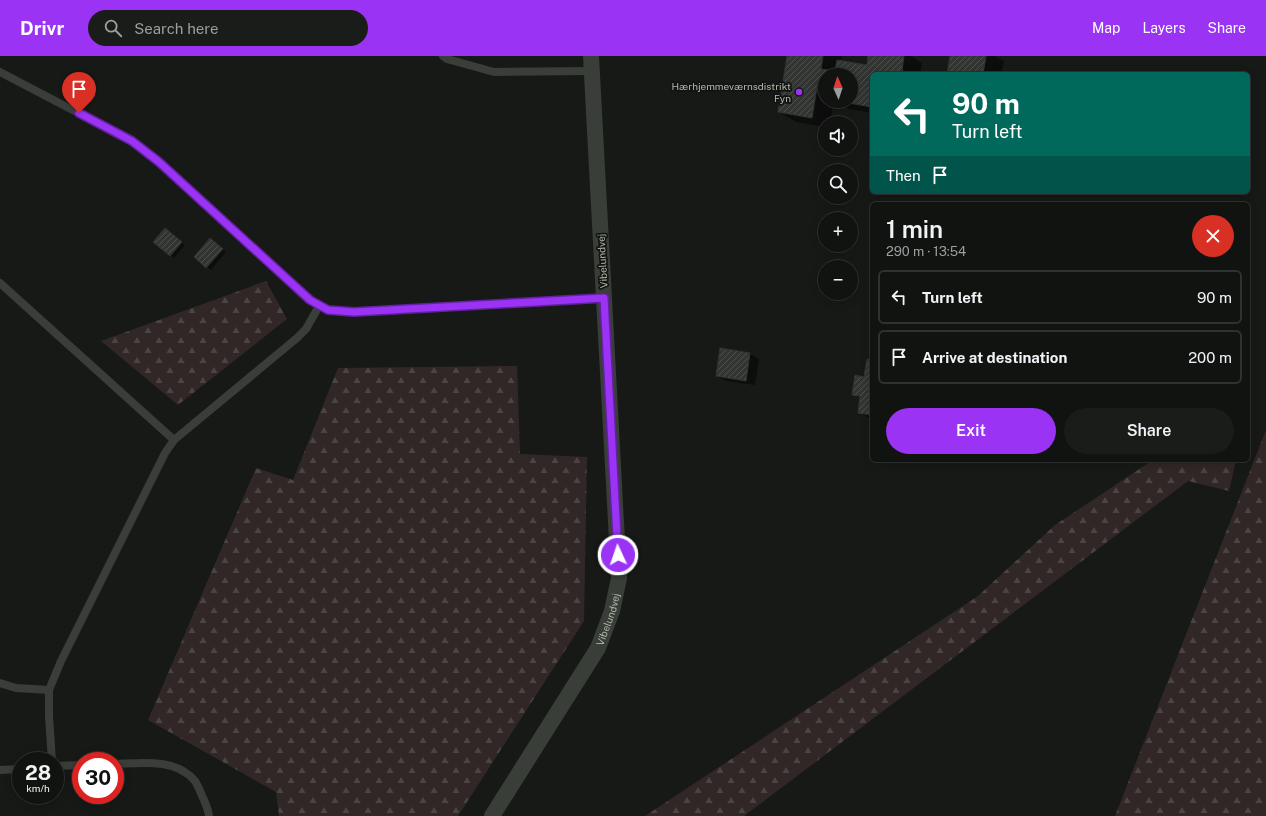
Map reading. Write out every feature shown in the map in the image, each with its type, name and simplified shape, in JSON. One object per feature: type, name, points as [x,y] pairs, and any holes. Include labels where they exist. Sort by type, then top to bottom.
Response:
[{"type":"street","name":"Vibelundvej","points":[[492,816],[598,648],[612,611],[619,578],[591,64]]},
{"type":"lane","points":[[443,56],[447,59],[494,72],[591,64]]},
{"type":"lane","points":[[0,72],[132,141],[159,162],[310,300],[328,310],[354,312],[604,298]]},
{"type":"lane","points":[[0,283],[174,440]]},
{"type":"lane","points":[[51,752],[49,690],[64,654],[165,453],[174,440],[297,338],[306,329],[319,306]]},
{"type":"lane","points":[[0,683],[16,688],[49,690]]},
{"type":"lane","points":[[124,763],[148,762],[167,765],[182,771],[195,782],[208,809],[209,816]]},
{"type":"lane","points":[[0,770],[12,769]]},
{"type":"green space","points":[[266,281],[287,319],[178,405],[101,341]]},
{"type":"green space","points":[[517,366],[520,454],[587,457],[584,621],[458,816],[279,816],[276,792],[148,720],[256,468],[293,480],[338,368]]},
{"type":"green space","points":[[1266,430],[1266,816],[1115,816]]},
{"type":"green space","points":[[1150,462],[1236,462],[1229,491],[1188,481],[744,816],[645,816],[978,596],[1055,525]]},
{"type":"building","name":"Hærhjemmeværnsdistrikt Fyn","points":[[787,56],[823,56],[821,68],[818,68],[818,81],[812,118],[778,112]]},
{"type":"building","name":"Hærhjemmeværnsdistrikt Fyn","points":[[868,56],[904,56],[902,71],[908,72],[870,72],[870,107],[858,105],[858,68],[836,68],[837,60],[867,65]]},
{"type":"building","points":[[950,56],[986,56],[983,72],[947,72]]},
{"type":"building","points":[[165,228],[182,242],[170,256],[153,242]]},
{"type":"building","points":[[210,238],[223,249],[206,268],[194,257]]},
{"type":"building","points":[[720,348],[750,353],[746,381],[716,376]]},
{"type":"building","points":[[867,359],[870,360],[870,415],[858,413],[860,396],[852,395],[855,375],[864,377]]},
{"type":"place","name":"Hærhjemmeværnsdistrikt Fyn","points":[[799,92]]},
{"type":"route","points":[[79,113],[132,141],[159,162],[310,300],[328,310],[354,312],[604,298],[618,555]]}]
